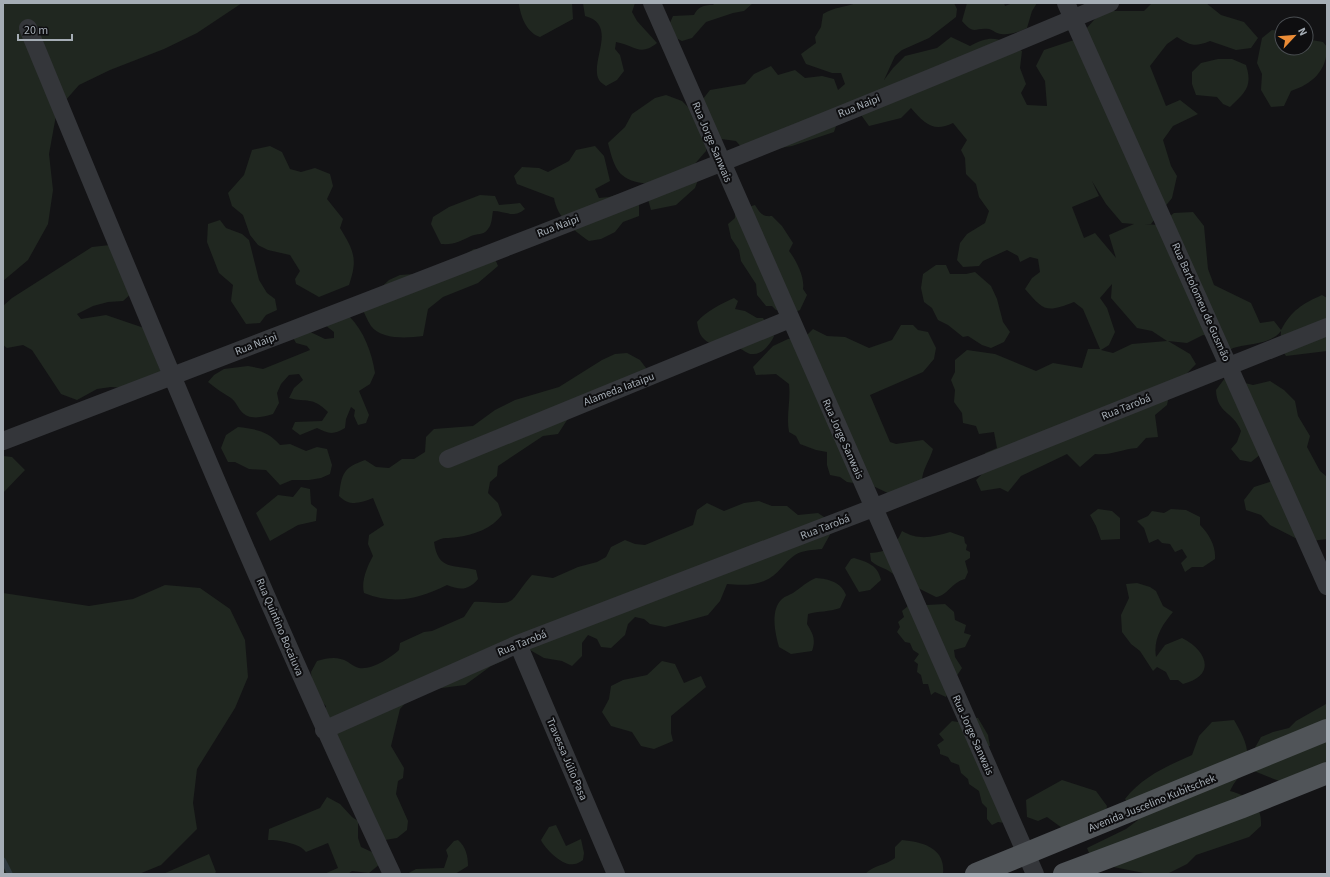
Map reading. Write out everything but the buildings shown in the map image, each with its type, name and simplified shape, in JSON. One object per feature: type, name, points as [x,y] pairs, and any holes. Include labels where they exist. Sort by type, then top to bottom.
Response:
[{"type":"main road","name":"Avenida Juscelino Kubitschek","points":[[976,874],[1327,730]]},
{"type":"main road","points":[[1064,874],[1240,808],[1327,773]]},
{"type":"street","name":"Rua Jorge Sanwais","points":[[652,3],[1035,874]]},
{"type":"street","name":"Rua Naipi","points":[[3,441],[172,377],[721,162],[1070,11],[1110,3]]},
{"type":"street","name":"Rua Bartolomeu de Gusmão","points":[[1070,11],[1327,586]]},
{"type":"street","name":"Rua Quintino Bocaiuva","points":[[28,28],[172,377],[324,730],[392,874]]},
{"type":"street","name":"Alameda Iataipu","points":[[448,459],[790,319]]},
{"type":"street","name":"Rua Tarobá","points":[[324,730],[518,644],[873,508],[1327,327]]},
{"type":"street","name":"Travessa Júlio Pasa","points":[[518,644],[616,874]]},
{"type":"shaded area","points":[[3,3],[242,3],[197,33],[164,49],[110,70],[79,85],[57,110],[49,154],[53,190],[48,224],[28,260],[3,281]]},
{"type":"shaded area","points":[[519,3],[572,3],[573,19],[540,37],[531,32],[528,28],[521,13]]},
{"type":"shaded area","points":[[583,3],[635,3],[632,12],[637,21],[657,43],[651,47],[641,50],[616,42],[615,49],[620,55],[624,71],[617,80],[606,86],[599,81],[597,72],[602,35],[600,27],[595,21],[585,16]]},
{"type":"shaded area","points":[[715,3],[753,3],[744,11],[706,22],[692,38],[682,41],[672,36],[669,25],[673,16],[694,15],[701,7],[713,5]]},
{"type":"shaded area","points":[[857,3],[954,3],[957,9],[956,17],[929,38],[902,50],[895,56],[884,80],[905,56],[937,48],[951,37],[970,46],[985,40],[997,39],[1022,51],[1020,68],[1026,84],[1021,93],[1027,105],[1047,106],[1045,81],[1036,66],[1044,50],[1077,39],[1102,11],[1144,11],[1152,3],[1206,3],[1221,15],[1244,22],[1258,38],[1251,48],[1236,50],[1210,41],[1193,45],[1177,37],[1167,44],[1150,66],[1166,106],[1180,100],[1198,114],[1173,126],[1163,140],[1171,166],[1177,176],[1172,198],[1151,224],[1145,224],[1158,225],[1174,213],[1193,212],[1204,226],[1208,269],[1214,285],[1251,303],[1260,323],[1274,321],[1281,330],[1289,317],[1298,308],[1322,295],[1327,298],[1327,351],[1286,356],[1280,347],[1281,331],[1267,341],[1235,347],[1223,353],[1216,338],[1203,335],[1187,343],[1168,341],[1190,354],[1196,364],[1170,391],[1167,405],[1155,415],[1158,437],[1146,438],[1137,448],[1106,454],[1095,454],[1080,467],[1067,454],[1021,476],[1008,492],[1000,488],[981,491],[976,480],[989,467],[985,453],[997,448],[994,432],[979,434],[976,426],[963,423],[962,413],[954,402],[955,390],[951,380],[955,372],[955,360],[967,350],[995,354],[1036,371],[1053,363],[1082,368],[1088,349],[1100,349],[1083,309],[1074,302],[1057,308],[1046,308],[1041,306],[1025,289],[1032,278],[1040,272],[1038,259],[1030,257],[1020,262],[1018,256],[1007,250],[983,261],[979,266],[963,267],[957,260],[960,243],[967,234],[985,223],[989,211],[979,197],[976,184],[966,174],[965,158],[961,150],[967,140],[953,123],[946,126],[934,127],[920,118],[911,108],[901,118],[869,126],[859,112],[843,105],[834,132],[792,146],[774,149],[750,157],[736,141],[714,138],[708,131],[706,151],[693,166],[699,177],[695,188],[676,205],[651,210],[647,196],[649,184],[631,180],[620,173],[613,161],[608,143],[625,127],[632,114],[655,98],[666,95],[682,101],[695,114],[699,104],[710,90],[745,84],[754,74],[771,66],[778,75],[795,70],[805,78],[822,76],[834,79],[838,90],[845,84],[841,73],[832,73],[806,64],[801,54],[816,43],[815,37],[821,27],[823,14],[835,8]],"holes":[[[1092,181],[1106,204],[1122,223],[1134,224],[1109,235],[1116,258],[1095,233],[1084,238],[1072,207],[1099,196]],[[1112,284],[1111,298],[1137,328],[1152,331],[1167,341],[1132,344],[1113,353],[1101,350],[1109,345],[1115,332],[1107,308],[1100,298]]]},
{"type":"shaded area","points":[[967,3],[1004,3],[1005,6],[1013,3],[1037,3],[1032,11],[1027,28],[1014,33],[1004,34],[989,29],[972,30],[966,26],[962,21]]},
{"type":"shaded area","points":[[1272,30],[1274,30],[1274,56],[1314,56],[1314,40],[1323,42],[1327,47],[1321,70],[1305,85],[1291,91],[1284,106],[1271,107],[1261,90],[1262,74],[1257,63],[1262,38]]},
{"type":"shaded area","points":[[1218,59],[1232,59],[1246,65],[1248,73],[1248,84],[1244,93],[1230,107],[1223,104],[1217,97],[1196,95],[1192,84],[1192,72],[1201,63]]},
{"type":"shaded area","points":[[270,146],[282,152],[290,169],[301,172],[315,168],[330,174],[333,186],[327,199],[343,219],[340,228],[349,243],[353,255],[354,262],[349,285],[319,297],[296,284],[295,279],[300,271],[290,255],[268,250],[258,245],[250,235],[243,215],[232,206],[228,193],[244,175],[252,150]]},
{"type":"shaded area","points":[[595,146],[604,156],[610,181],[595,189],[599,198],[622,193],[639,204],[639,216],[623,222],[615,232],[601,239],[589,241],[572,228],[562,217],[558,211],[554,198],[517,184],[514,176],[522,167],[539,168],[548,172],[569,161],[576,150]]},
{"type":"shaded area","points":[[480,195],[495,196],[499,205],[520,203],[525,209],[517,214],[493,211],[490,225],[484,233],[473,235],[454,243],[441,244],[431,224],[433,217],[449,207]]},
{"type":"shaded area","points":[[755,205],[762,214],[772,216],[782,226],[793,243],[789,251],[799,269],[803,279],[803,289],[807,295],[800,310],[793,313],[785,310],[776,310],[772,306],[766,306],[757,295],[756,284],[741,261],[739,250],[731,238],[728,224],[735,218],[735,211]]},
{"type":"shaded area","points":[[220,220],[226,228],[242,234],[249,240],[259,280],[267,293],[275,299],[277,310],[266,315],[260,323],[246,324],[231,301],[233,285],[219,273],[207,242],[208,224]]},
{"type":"shaded area","points":[[110,245],[133,292],[123,301],[108,302],[93,306],[77,314],[81,319],[106,315],[144,328],[162,375],[126,388],[111,387],[97,389],[77,400],[61,394],[32,350],[23,345],[7,348],[3,345],[3,306],[12,298],[92,247]]},
{"type":"shaded area","points":[[474,249],[487,251],[490,253],[498,266],[478,283],[443,297],[428,309],[423,336],[388,336],[375,331],[371,326],[361,306],[389,280],[400,275],[414,274],[459,258]]},
{"type":"shaded area","points":[[936,265],[946,265],[950,274],[966,274],[975,272],[991,286],[997,299],[1003,322],[1010,332],[1004,342],[991,348],[982,345],[968,336],[963,337],[948,325],[938,320],[932,308],[924,302],[921,288],[923,274]]},
{"type":"shaded area","points":[[734,298],[738,301],[735,309],[745,311],[757,318],[763,318],[774,336],[769,345],[757,354],[747,353],[733,346],[711,344],[702,337],[698,329],[697,322],[705,314]]},
{"type":"shaded area","points":[[349,316],[363,335],[372,358],[375,373],[370,384],[359,391],[369,415],[366,423],[358,425],[354,416],[355,410],[351,407],[346,419],[345,428],[331,433],[317,428],[300,435],[292,429],[295,422],[322,421],[328,412],[313,402],[289,398],[294,388],[303,380],[299,374],[289,375],[281,384],[277,393],[279,403],[273,414],[261,417],[252,417],[244,414],[233,400],[208,382],[214,375],[224,369],[248,366],[263,369],[310,350],[307,346],[296,343],[291,334],[304,329],[325,339],[334,338],[334,332],[325,325]]},
{"type":"shaded area","points":[[901,325],[913,325],[918,330],[928,332],[936,348],[934,359],[923,372],[870,395],[890,442],[896,444],[923,440],[933,449],[923,473],[922,481],[892,495],[873,486],[847,482],[840,477],[830,475],[827,465],[827,452],[816,450],[800,444],[796,436],[789,432],[789,384],[776,374],[756,375],[753,367],[773,346],[788,339],[805,337],[813,329],[827,336],[845,337],[869,348],[892,340]]},
{"type":"shaded area","points":[[627,353],[640,360],[646,368],[643,378],[569,417],[558,434],[543,436],[498,466],[497,476],[490,482],[488,493],[498,503],[502,515],[498,520],[488,527],[470,535],[444,538],[434,542],[439,558],[443,562],[448,565],[476,570],[478,579],[471,586],[456,588],[447,585],[426,594],[406,599],[386,599],[364,593],[364,579],[373,556],[368,544],[369,535],[384,525],[373,498],[351,503],[339,496],[341,482],[345,472],[348,469],[365,460],[376,467],[389,468],[402,459],[414,459],[425,452],[426,437],[434,429],[473,426],[495,410],[515,400],[559,387],[602,360],[615,354]]},
{"type":"shaded area","points":[[1225,378],[1253,385],[1270,381],[1284,390],[1295,401],[1298,416],[1310,436],[1307,447],[1320,471],[1326,476],[1327,539],[1303,542],[1270,525],[1261,515],[1246,510],[1244,500],[1254,487],[1273,481],[1261,454],[1251,462],[1240,460],[1231,449],[1237,442],[1241,431],[1238,424],[1219,404],[1217,398],[1216,390]]},
{"type":"shaded area","points":[[238,427],[266,434],[280,445],[290,444],[306,451],[317,447],[327,449],[332,465],[330,474],[321,478],[309,480],[292,480],[280,485],[266,470],[249,469],[235,462],[228,462],[221,448],[226,435]]},
{"type":"shaded area","points":[[3,456],[12,457],[25,470],[3,493]]},
{"type":"shaded area","points":[[301,487],[310,489],[311,504],[317,509],[316,521],[298,525],[270,541],[256,513],[278,495],[293,497]]},
{"type":"shaded area","points":[[759,501],[772,506],[787,506],[798,515],[818,513],[830,521],[832,531],[822,549],[798,553],[787,561],[773,576],[760,583],[746,585],[727,584],[720,601],[708,615],[665,627],[650,624],[644,619],[635,617],[628,624],[625,635],[611,648],[601,647],[597,639],[588,635],[582,643],[582,656],[572,666],[562,661],[544,658],[523,646],[513,650],[507,659],[491,666],[465,685],[434,689],[409,699],[400,709],[391,746],[404,768],[403,778],[398,781],[396,794],[408,821],[407,830],[397,838],[385,840],[323,717],[326,706],[313,694],[311,672],[317,661],[337,658],[359,668],[375,665],[386,660],[399,650],[400,643],[464,617],[474,602],[504,603],[512,600],[532,575],[553,578],[578,567],[597,562],[606,557],[611,547],[625,540],[635,544],[645,545],[693,525],[697,510],[707,503],[724,511],[744,503]]},
{"type":"shaded area","points":[[1098,509],[1112,511],[1120,518],[1120,539],[1101,540],[1090,515]]},
{"type":"shaded area","points":[[1171,509],[1186,510],[1200,517],[1200,525],[1209,536],[1213,545],[1215,559],[1203,567],[1192,567],[1185,572],[1181,563],[1187,557],[1182,549],[1175,552],[1170,544],[1162,543],[1158,539],[1149,543],[1144,528],[1137,521],[1148,516],[1152,511],[1164,513]]},
{"type":"shaded area","points":[[902,531],[920,537],[932,537],[950,532],[964,537],[967,545],[966,550],[970,552],[970,558],[965,561],[968,572],[965,579],[940,596],[936,597],[896,577],[871,561],[870,553],[890,548]]},
{"type":"shaded area","points":[[854,558],[871,565],[880,575],[881,580],[870,590],[859,592],[845,568],[851,559]]},
{"type":"shaded area","points":[[816,578],[825,579],[838,584],[846,595],[840,608],[808,614],[807,624],[814,640],[812,651],[791,654],[779,647],[774,622],[776,609],[783,598]]},
{"type":"shaded area","points":[[1137,583],[1150,587],[1156,591],[1163,606],[1173,612],[1165,622],[1157,638],[1155,650],[1156,657],[1165,645],[1182,638],[1191,643],[1198,650],[1205,663],[1204,669],[1200,675],[1193,680],[1183,684],[1178,680],[1170,680],[1166,672],[1157,667],[1153,671],[1140,651],[1131,644],[1122,632],[1121,615],[1129,598],[1126,584]]},
{"type":"shaded area","points":[[165,585],[200,588],[230,609],[245,640],[248,677],[235,708],[197,769],[193,803],[197,829],[161,865],[139,874],[3,874],[3,593],[89,606],[133,599]]},
{"type":"shaded area","points":[[945,604],[954,612],[955,620],[966,625],[964,633],[971,635],[965,647],[954,650],[955,657],[962,668],[954,680],[946,697],[935,692],[931,695],[928,684],[923,684],[921,675],[917,672],[918,664],[914,661],[919,654],[913,650],[910,643],[905,642],[897,632],[900,627],[898,622],[904,617],[902,611],[908,606]]},
{"type":"shaded area","points":[[662,661],[675,664],[684,683],[701,676],[706,687],[671,716],[671,733],[673,741],[654,749],[641,746],[632,732],[611,726],[602,712],[609,699],[611,686],[623,680],[647,675]]},
{"type":"shaded area","points":[[1326,704],[1327,782],[1279,781],[1254,771],[1252,753],[1261,737],[1289,728],[1296,721]]},
{"type":"shaded area","points":[[963,716],[978,718],[988,735],[990,746],[984,746],[1005,823],[998,822],[992,825],[987,819],[987,808],[982,803],[979,791],[969,784],[968,779],[961,773],[959,765],[951,762],[948,757],[940,754],[940,750],[937,745],[944,740],[939,734],[952,721],[958,722]]},
{"type":"shaded area","points":[[1234,720],[1247,748],[1247,761],[1242,773],[1230,791],[1244,796],[1254,802],[1260,812],[1261,826],[1249,837],[1196,855],[1187,864],[1167,874],[1149,874],[1093,863],[1087,848],[1126,829],[1138,820],[1125,799],[1132,791],[1147,778],[1173,763],[1192,755],[1199,736],[1212,722]]},
{"type":"shaded area","points":[[1062,780],[1096,791],[1107,806],[1104,819],[1069,833],[1047,817],[1038,821],[1027,817],[1026,800]]},
{"type":"shaded area","points":[[327,797],[340,804],[352,817],[358,821],[358,838],[361,847],[374,853],[380,864],[369,873],[352,871],[348,874],[324,874],[338,868],[328,843],[306,852],[294,844],[283,841],[268,840],[269,829],[320,808]]},
{"type":"shaded area","points":[[556,825],[566,846],[581,839],[584,853],[583,860],[575,864],[565,863],[546,848],[541,840],[549,827]]},
{"type":"shaded area","points":[[458,840],[466,852],[468,866],[455,874],[407,874],[416,869],[444,868],[448,856],[446,850],[454,841]]},
{"type":"shaded area","points":[[902,840],[918,842],[932,848],[937,852],[943,865],[943,874],[865,874],[872,868],[895,858],[895,847]]},
{"type":"shaded area","points":[[209,854],[216,872],[214,874],[163,874]]},
{"type":"waterway","points":[[3,860],[10,874]]}]
